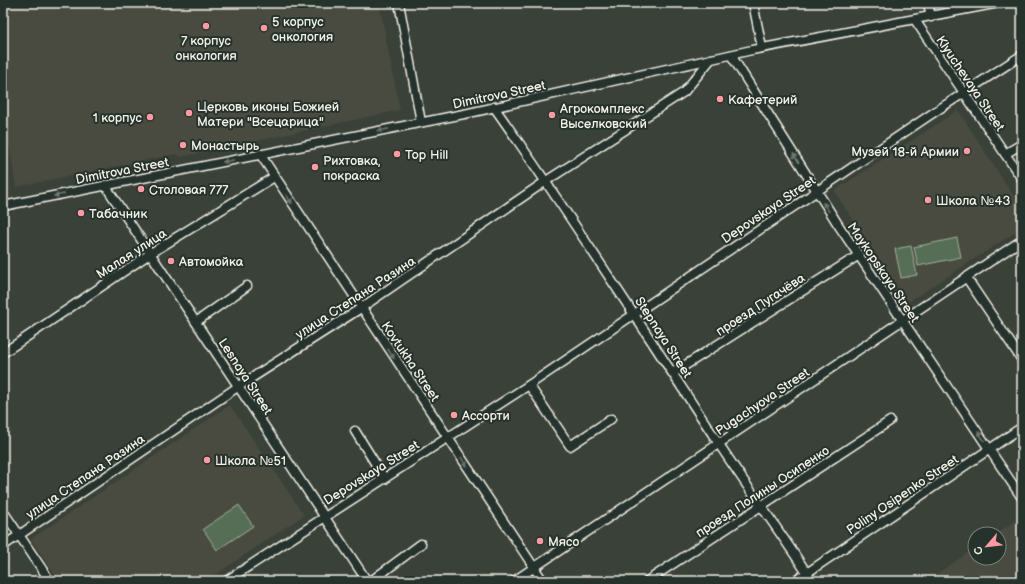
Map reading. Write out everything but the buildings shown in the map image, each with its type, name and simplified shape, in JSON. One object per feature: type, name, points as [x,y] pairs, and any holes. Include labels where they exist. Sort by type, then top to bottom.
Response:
[{"type":"street","points":[[399,3],[421,122]]},
{"type":"street","points":[[753,3],[762,48]]},
{"type":"street","points":[[928,3],[931,17]]},
{"type":"street","name":"Dimitrova Street","points":[[3,206],[494,107],[762,48],[931,17],[998,3]]},
{"type":"street","name":"Klyuchevaya Street","points":[[914,20],[1022,179]]},
{"type":"street","name":"Maykopskaya Street","points":[[732,55],[816,191],[1022,498]]},
{"type":"street","name":"Depovskaya Street","points":[[226,581],[324,516],[385,479],[529,385],[816,191],[963,93],[1022,56]]},
{"type":"street","name":"улица Степана Разина","points":[[3,546],[239,386],[361,308],[546,181],[684,92],[711,59]]},
{"type":"street","name":"Stepnaya Street","points":[[494,107],[546,181],[587,245],[635,314],[719,444],[812,581]]},
{"type":"street","points":[[1005,154],[1022,144]]},
{"type":"street","name":"Kovtukha Street","points":[[260,154],[543,581]]},
{"type":"street","name":"Малая улица","points":[[3,353],[151,253],[274,177]]},
{"type":"street","name":"Lesnaya Street","points":[[105,185],[367,581]]},
{"type":"street","name":"Pugachyova Street","points":[[514,581],[1022,240]]},
{"type":"street","name":"проезд Пугачёва","points":[[673,374],[859,255]]},
{"type":"street","points":[[966,277],[1022,360]]},
{"type":"street","points":[[196,322],[247,286]]},
{"type":"street","points":[[529,385],[570,446],[611,419]]},
{"type":"street","name":"проезд Полины Осипенко","points":[[647,581],[890,421]]},
{"type":"street","name":"Poliny Osipenko Street","points":[[795,581],[1022,428]]},
{"type":"street","points":[[355,431],[385,479]]},
{"type":"street","points":[[3,511],[50,581]]},
{"type":"street","points":[[370,581],[421,544]]},
{"type":"shaded area","points":[[3,3],[379,3],[400,110],[181,157],[176,154],[16,187],[10,149],[3,150]]},
{"type":"shaded area","name":"Школа №43","points":[[958,110],[1022,209],[1022,228],[907,303],[834,191]]},
{"type":"shaded area","name":"Школа №51","points":[[230,405],[304,515],[206,581],[59,581],[31,539]]},
{"type":"shaded area","points":[[1018,519],[1022,525],[1022,581],[926,581],[967,553],[967,566],[1007,566],[1007,526]]},
{"type":"green space","points":[[957,238],[961,257],[918,266],[914,247]]},
{"type":"green space","points":[[911,246],[917,275],[901,278],[895,249]]},
{"type":"green space","points":[[239,505],[253,526],[217,550],[203,529]]},
{"type":"place","name":"7 корпус онкология","points":[[206,26]]},
{"type":"place","name":"5 корпус онкология","points":[[264,28]]},
{"type":"place","name":"Кафетерий","points":[[720,99]]},
{"type":"place","name":"Церковь иконы Божией Матери \"Всецарица\"","points":[[189,113]]},
{"type":"place","name":"Агрокомплекс Выселковский","points":[[552,115]]},
{"type":"place","name":"1 корпус","points":[[150,117]]},
{"type":"place","name":"Монастырь","points":[[183,145]]},
{"type":"place","name":"Музей 18-й Армии","points":[[967,151]]},
{"type":"place","name":"Top Hill","points":[[397,154]]},
{"type":"place","name":"Рихтовка, покраска","points":[[315,167]]},
{"type":"place","name":"Столовая 777","points":[[141,189]]},
{"type":"place","name":"Школа №43","points":[[928,200]]},
{"type":"place","name":"Табачник","points":[[81,213]]},
{"type":"place","name":"Автомойка","points":[[171,261]]},
{"type":"place","name":"Ассорти","points":[[454,415]]},
{"type":"place","name":"Школа №51","points":[[207,460]]},
{"type":"place","name":"Мясо","points":[[540,541]]}]
